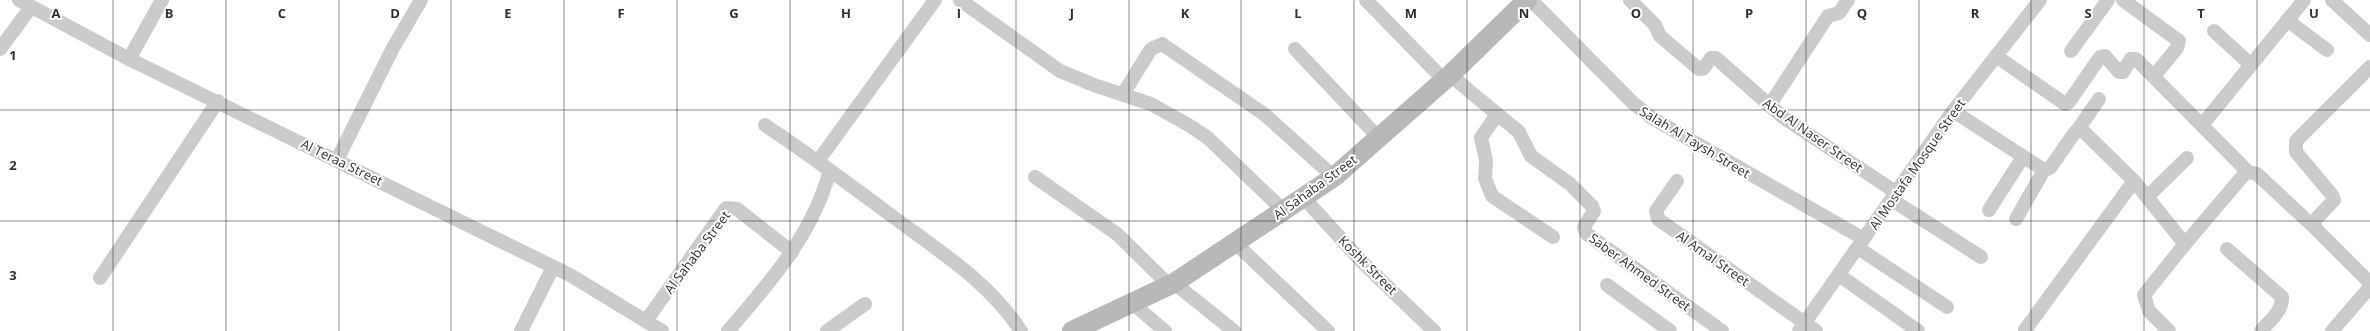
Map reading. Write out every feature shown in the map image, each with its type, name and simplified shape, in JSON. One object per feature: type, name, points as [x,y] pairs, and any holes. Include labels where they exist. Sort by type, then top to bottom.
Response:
[{"type":"street","name":"Al Teraa Street","points":[[19,0],[129,59],[218,101],[602,292],[662,331]]},
{"type":"street","points":[[129,59],[162,0]]},
{"type":"street","points":[[337,160],[390,55],[421,0]]},
{"type":"street","points":[[818,161],[935,0]]},
{"type":"street","points":[[960,0],[1060,71],[1151,104],[1208,138],[1284,211]]},
{"type":"street","name":"Saber Ahmed Street","points":[[1366,0],[1447,78],[1497,114],[1519,132],[1531,156],[1570,184],[1592,206],[1594,211],[1584,227],[1588,234],[1722,331]]},
{"type":"street","name":"Al Sahaba Street","points":[[1072,331],[1171,284],[1334,177],[1447,78],[1527,0]]},
{"type":"street","name":"Salah Al Taysh Street","points":[[1530,0],[1633,103],[1652,118],[1861,243],[1947,307]]},
{"type":"street","name":"Abd Al Naser Street","points":[[1630,0],[1655,25],[1660,36],[1699,69],[1703,69],[1711,58],[1716,58],[1769,106],[1894,197],[1981,257]]},
{"type":"street","points":[[1769,106],[1828,16],[1839,13],[1848,0]]},
{"type":"street","name":"Al Mostafa Mosque Street","points":[[1807,328],[1839,275],[1953,112],[2040,0]]},
{"type":"street","points":[[2071,51],[2108,0]]},
{"type":"street","points":[[2123,0],[2178,41],[2177,48],[2154,76]]},
{"type":"street","points":[[2202,125],[2304,0]]},
{"type":"street","points":[[2332,0],[2370,35]]},
{"type":"street","points":[[0,50],[31,7]]},
{"type":"street","points":[[2287,20],[2327,50]]},
{"type":"street","points":[[2214,31],[2251,65]]},
{"type":"street","points":[[1123,94],[1152,49],[1162,44],[1269,117],[1334,177]]},
{"type":"street","points":[[1295,49],[1379,138]]},
{"type":"street","points":[[1996,56],[2065,104],[2069,102],[2100,57],[2105,56],[2119,72],[2123,72],[2131,59],[2136,59],[2248,172],[2258,174],[2370,283]]},
{"type":"street","points":[[2315,228],[2315,220],[2334,200],[2332,195],[2296,152],[2295,144],[2370,67]]},
{"type":"street","points":[[2016,219],[2044,170],[2050,168],[2098,99]]},
{"type":"street","points":[[100,278],[218,101]]},
{"type":"street","points":[[1953,112],[2044,170]]},
{"type":"street","points":[[1497,114],[1481,138],[1486,153],[1485,178],[1488,188],[1492,196],[1553,237]]},
{"type":"street","points":[[765,125],[818,161],[980,282],[1012,317],[1021,331]]},
{"type":"street","points":[[2077,131],[2084,132],[2134,181],[2185,244]]},
{"type":"street","points":[[1989,210],[2023,157]]},
{"type":"street","points":[[2146,196],[2187,158]]},
{"type":"street","points":[[728,331],[792,252],[814,215],[830,170]]},
{"type":"street","points":[[2169,331],[2148,311],[2144,295],[2185,244],[2248,172]]},
{"type":"street","points":[[1035,177],[1117,234],[1171,284],[1234,331]]},
{"type":"street","name":"Al Amal Street","points":[[1677,181],[1656,211],[1657,218],[1807,328]]},
{"type":"street","points":[[2025,330],[2134,181]]},
{"type":"street","name":"Koshk Street","points":[[1304,198],[1364,264],[1434,331]]},
{"type":"street","name":"Al Sahaba Street","points":[[646,321],[726,208],[736,209],[792,252]]},
{"type":"street","points":[[1235,243],[1328,331]]},
{"type":"street","points":[[2227,248],[2282,297],[2282,304],[2279,310],[2261,331]]},
{"type":"street","points":[[521,331],[553,267]]},
{"type":"street","points":[[1839,275],[1918,331]]},
{"type":"street","points":[[1607,284],[1670,331]]},
{"type":"street","points":[[2332,331],[2367,295]]},
{"type":"street","points":[[1132,303],[1165,331]]},
{"type":"street","points":[[827,331],[865,304]]}]
